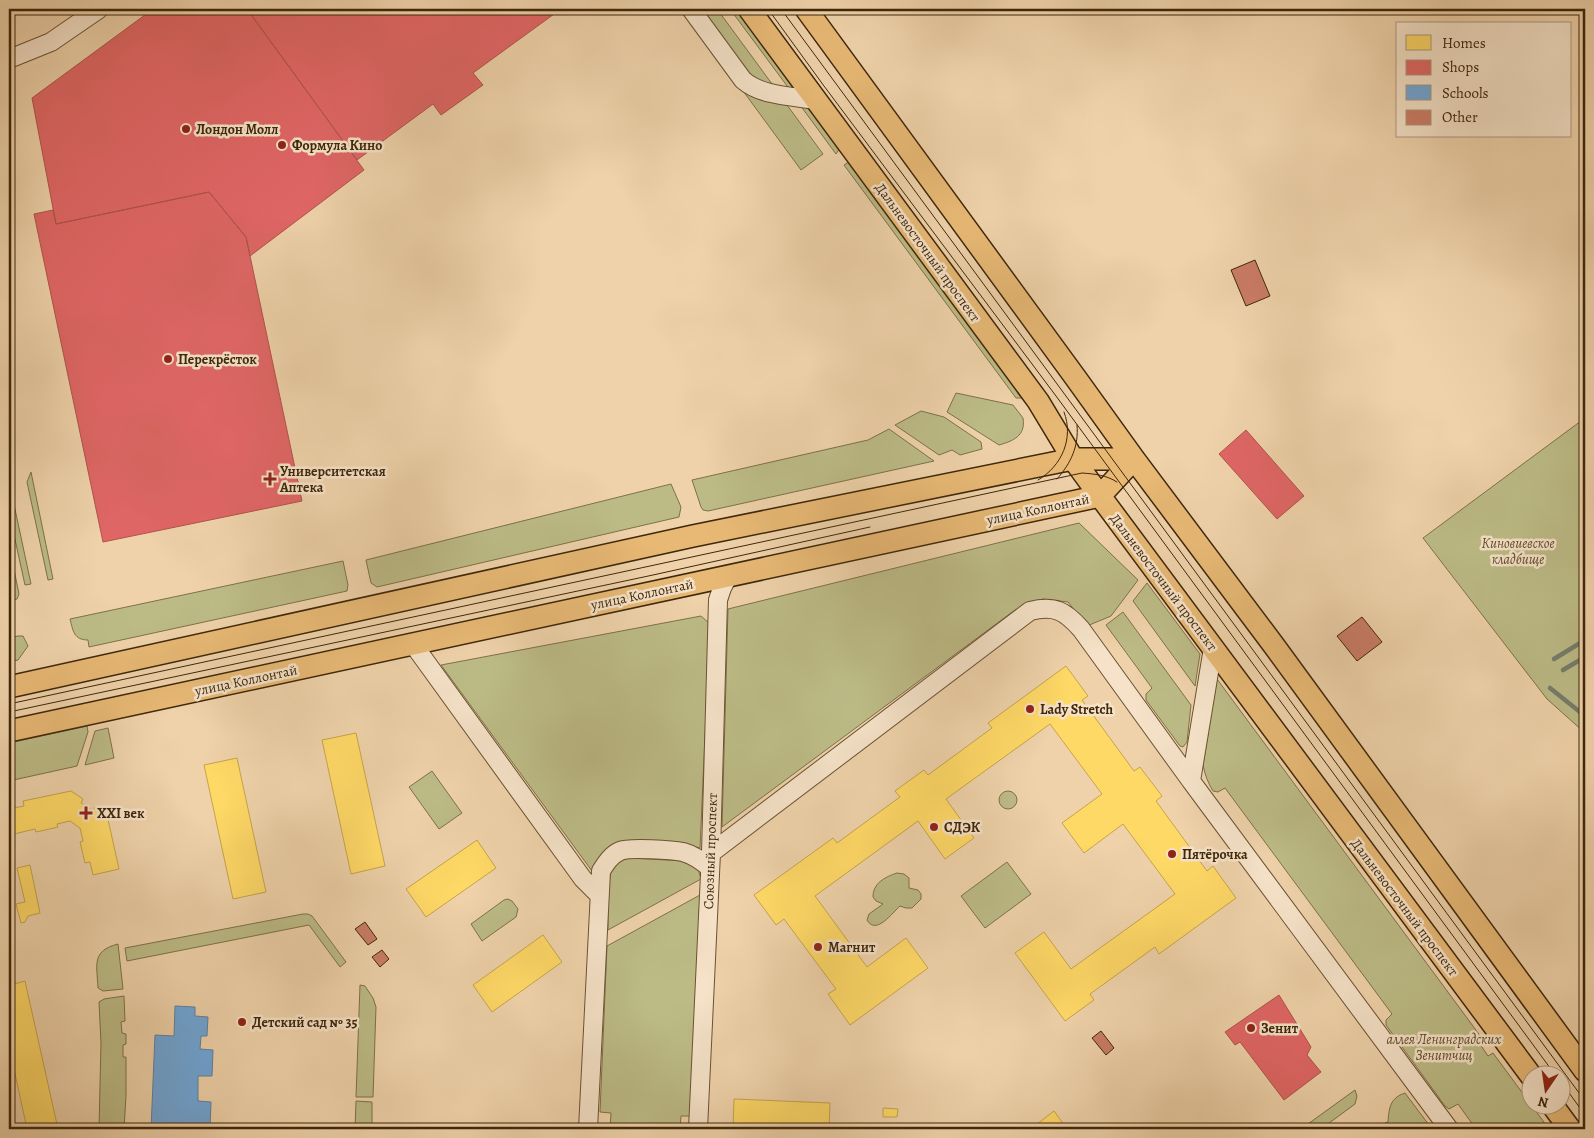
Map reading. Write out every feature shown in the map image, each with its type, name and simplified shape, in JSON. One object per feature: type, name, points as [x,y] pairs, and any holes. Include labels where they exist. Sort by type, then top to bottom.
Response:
[{"type":"main road","name":"Дальневосточный проспект","points":[[749,9],[1038,401],[1073,459],[1100,496],[1524,1066]]},
{"type":"main road","points":[[806,9],[1134,459],[1275,647],[1585,1070]]},
{"type":"main road","points":[[9,687],[693,536],[1073,459],[1134,459]]},
{"type":"main road","name":"улица Коллонтай","points":[[9,731],[1100,496],[1134,459]]},
{"type":"main road","points":[[1560,1116],[1570,1129]]},
{"type":"street","points":[[9,59],[51,42],[99,9]]},
{"type":"street","points":[[690,9],[743,80],[749,85],[787,96],[816,100]]},
{"type":"street","name":"Союзный проспект","points":[[698,1129],[711,860],[718,600],[728,576]]},
{"type":"street","points":[[588,1129],[599,894],[601,871],[608,860],[619,852],[628,849],[682,852],[711,860],[1030,611],[1042,608],[1064,612],[1072,618],[1087,637],[1191,781],[1449,1129]]},
{"type":"street","points":[[413,644],[583,878],[599,894]]},
{"type":"street","points":[[1191,781],[1213,648]]},
{"type":"green space","points":[[683,9],[748,91],[784,101],[823,154],[801,170]]},
{"type":"green space","points":[[698,9],[717,9],[775,88],[752,81]]},
{"type":"green space","points":[[730,9],[738,9],[796,88],[790,90]]},
{"type":"green space","points":[[800,105],[812,109],[840,148],[836,154]]},
{"type":"green space","points":[[849,162],[1025,398],[1016,398],[844,165]]},
{"type":"green space","points":[[956,393],[1013,405],[1023,418],[1020,433],[1009,442],[999,445],[947,412]]},
{"type":"green space","points":[[921,411],[944,417],[981,442],[982,449],[960,455],[952,450],[939,455],[895,425]]},
{"type":"green space","name":"Киновиевское кладбище","points":[[1585,418],[1585,733],[1547,699],[1423,538]]},
{"type":"green space","points":[[889,429],[934,461],[708,511],[703,510],[701,507],[692,480],[868,440]]},
{"type":"green space","points":[[31,472],[53,579],[48,580],[27,482]]},
{"type":"green space","points":[[9,481],[31,584],[25,585],[9,512]]},
{"type":"green space","points":[[671,484],[681,507],[679,517],[377,587],[371,583],[366,560]]},
{"type":"green space","points":[[1079,523],[1138,580],[1111,616],[1087,626],[1068,602],[1043,599],[1015,610],[722,827],[728,609]]},
{"type":"green space","points":[[9,545],[19,594],[17,599],[9,601],[9,597],[11,597],[9,585]]},
{"type":"green space","points":[[343,561],[348,585],[347,591],[89,647],[88,640],[77,637],[70,619]]},
{"type":"green space","points":[[1147,583],[1200,654],[1195,686],[1133,601]]},
{"type":"green space","points":[[1123,612],[1191,705],[1187,742],[1183,747],[1180,746],[1146,700],[1146,694],[1152,688],[1106,625]]},
{"type":"green space","points":[[701,616],[710,624],[700,848],[672,842],[605,851],[592,871],[441,665]]},
{"type":"green space","points":[[23,636],[28,646],[18,660],[9,662],[9,638]]},
{"type":"green space","name":"аллея Ленинградских Зенитчиц","points":[[1217,679],[1484,1041],[1480,1044],[1488,1056],[1493,1053],[1522,1092],[1522,1116],[1539,1116],[1549,1129],[1476,1129],[1458,1104],[1449,1109],[1445,1106],[1386,1025],[1386,1020],[1392,1014],[1225,788],[1218,792],[1213,791],[1203,765]]},
{"type":"green space","points":[[87,726],[88,732],[77,766],[9,781],[9,743]]},
{"type":"green space","points":[[108,728],[114,758],[85,765],[95,731]]},
{"type":"green space","points":[[432,771],[462,813],[439,829],[409,787]]},
{"type":"green space","points":[[1004,791],[1012,791],[1017,796],[1015,807],[1004,809],[999,804],[999,796]]},
{"type":"green space","points":[[630,858],[684,861],[698,869],[701,879],[608,930],[608,897],[611,871],[616,862]]},
{"type":"green space","points":[[1007,862],[1031,894],[985,928],[961,896]]},
{"type":"green space","points":[[897,873],[904,874],[909,878],[909,888],[918,890],[921,894],[921,899],[912,908],[900,906],[880,924],[871,924],[867,920],[869,914],[883,904],[876,901],[873,897],[877,884]]},
{"type":"green space","points":[[700,895],[691,1116],[681,1116],[680,1129],[610,1129],[611,1113],[600,1112],[607,946]]},
{"type":"green space","points":[[508,899],[518,909],[516,917],[482,941],[471,924]]},
{"type":"green space","points":[[303,914],[312,916],[346,962],[340,967],[309,925],[127,961],[125,948]]},
{"type":"green space","points":[[118,944],[123,989],[103,991],[98,988],[97,960],[103,951]]},
{"type":"green space","points":[[360,985],[365,986],[373,998],[376,1007],[373,1097],[356,1097]]},
{"type":"green space","points":[[124,996],[125,1021],[121,1022],[122,1033],[126,1034],[126,1044],[123,1045],[123,1057],[126,1057],[124,1129],[99,1129],[101,1043],[99,1002],[104,999]]},
{"type":"green space","points":[[1355,1090],[1357,1096],[1355,1104],[1321,1129],[1301,1129]]},
{"type":"green space","points":[[1405,1093],[1432,1129],[1386,1129],[1385,1123],[1388,1122],[1391,1104],[1396,1098]]},
{"type":"green space","points":[[356,1101],[372,1102],[372,1129],[355,1129]]},
{"type":"building: Homes","points":[[1066,666],[1088,696],[1082,700],[1134,771],[1140,767],[1162,796],[1156,801],[1207,871],[1213,866],[1236,898],[1159,954],[1155,947],[1090,994],[1094,1000],[1065,1021],[1015,953],[1044,932],[1071,969],[1175,894],[1123,824],[1084,853],[1062,823],[1102,794],[1050,724],[946,799],[974,838],[945,859],[918,821],[815,896],[867,967],[906,938],[928,968],[850,1025],[828,994],[836,989],[784,919],[776,925],[754,895],[833,838],[837,843],[900,797],[895,791],[924,770],[928,775],[992,728],[988,723]]},
{"type":"building: Homes","points":[[356,733],[385,866],[351,874],[322,740]]},
{"type":"building: Homes","points":[[237,758],[266,892],[233,899],[204,765]]},
{"type":"building: Homes","points":[[71,791],[83,799],[81,803],[93,811],[95,807],[107,815],[119,869],[93,875],[90,862],[85,863],[80,842],[83,841],[80,828],[70,821],[57,824],[58,827],[54,828],[36,832],[35,829],[10,835],[11,838],[9,838],[9,805],[10,809],[24,806],[23,801]]},
{"type":"building: Homes","points":[[477,840],[496,868],[426,917],[406,889]]},
{"type":"building: Homes","points":[[30,865],[40,913],[28,916],[25,922],[21,923],[16,904],[25,902],[17,868]]},
{"type":"building: Homes","points":[[543,935],[562,962],[492,1012],[473,985]]},
{"type":"building: Homes","points":[[9,977],[12,977],[14,984],[25,981],[58,1129],[27,1129],[9,1046]]},
{"type":"building: Homes","points":[[734,1099],[830,1103],[829,1129],[733,1129]]},
{"type":"building: Homes","points":[[883,1108],[898,1109],[897,1117],[883,1117]]},
{"type":"building: Homes","points":[[1054,1111],[1067,1129],[1039,1129],[1036,1125]]},
{"type":"building: Shops","name":"Лондон Молл","points":[[153,9],[247,9],[364,170],[250,256],[246,237],[209,192],[56,224],[32,98]]},
{"type":"building: Shops","points":[[247,9],[561,9],[473,73],[483,85],[441,115],[433,104],[357,160]]},
{"type":"building: Shops","name":"Перекрёсток","points":[[209,192],[246,237],[302,501],[103,542],[34,214],[53,210],[56,224]]},
{"type":"building: Shops","points":[[1246,430],[1304,496],[1277,519],[1219,454]]},
{"type":"building: Shops","points":[[1279,995],[1311,1047],[1307,1055],[1321,1072],[1284,1100],[1240,1042],[1235,1045],[1225,1032]]},
{"type":"building: Schools","points":[[175,1006],[195,1007],[195,1016],[208,1017],[207,1036],[201,1036],[200,1049],[213,1050],[212,1076],[198,1076],[198,1101],[211,1102],[210,1128],[151,1129],[155,1035],[174,1036]]},
{"type":"building: Other","points":[[1255,260],[1270,296],[1246,306],[1231,270]]},
{"type":"building: Other","points":[[1362,617],[1382,642],[1357,661],[1337,636]]},
{"type":"building: Other","points":[[365,922],[377,939],[368,945],[355,929]]},
{"type":"building: Other","points":[[382,950],[389,959],[380,967],[372,957]]},
{"type":"building: Other","points":[[1101,1031],[1114,1048],[1106,1055],[1092,1038]]},
{"type":"waterway","points":[[1554,659],[1585,640]]},
{"type":"waterway","points":[[1563,670],[1585,657]]},
{"type":"waterway","points":[[1550,688],[1585,716]]},
{"type":"tram line","points":[[768,9],[1056,396],[1549,1066]]},
{"type":"tram line","points":[[781,9],[1585,1101]]},
{"type":"tram line","points":[[1038,480],[1054,467],[1064,450],[1068,432],[1064,412]]},
{"type":"tram line","points":[[1057,479],[1073,454],[1077,440],[1077,425]]},
{"type":"tram line","points":[[9,704],[1082,473],[1105,476],[1117,482]]},
{"type":"tram line","points":[[9,712],[870,527]]},
{"type":"tram line","points":[[1572,1097],[1585,1115]]},
{"type":"place","name":"Лондон Молл","points":[[186,129]]},
{"type":"place","name":"Формула Кино","points":[[282,145]]},
{"type":"place","name":"Перекрёсток","points":[[168,359]]},
{"type":"place","name":"Университетская Аптека","points":[[270,479]]},
{"type":"place","name":"Lady Stretch","points":[[1030,709]]},
{"type":"place","name":"XXI век","points":[[86,813]]},
{"type":"place","name":"СДЭК","points":[[934,827]]},
{"type":"place","name":"Пятёрочка","points":[[1172,854]]},
{"type":"place","name":"Магнит","points":[[818,947]]},
{"type":"place","name":"Детский сад № 35","points":[[242,1022]]},
{"type":"place","name":"Зенит","points":[[1251,1028]]}]
